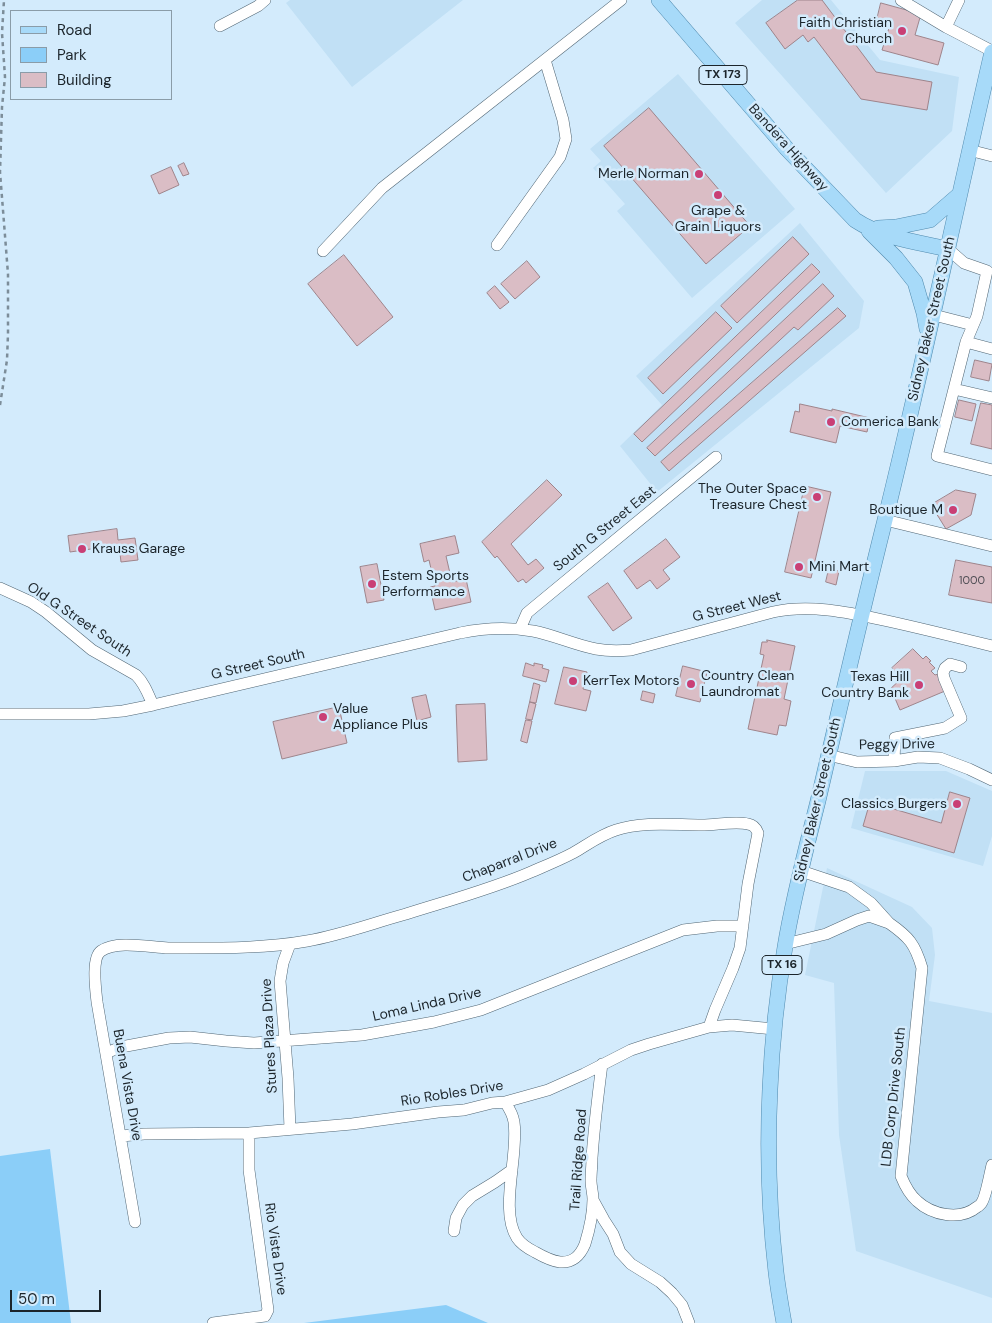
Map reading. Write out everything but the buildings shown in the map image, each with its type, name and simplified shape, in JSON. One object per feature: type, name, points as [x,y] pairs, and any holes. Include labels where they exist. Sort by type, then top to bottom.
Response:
[{"type":"main road","name":"Bandera Highway","points":[[658,0],[787,149],[855,220],[879,233],[948,249]]},
{"type":"main road","name":"Sidney Baker Street South","points":[[784,1323],[776,1272],[770,1197],[769,1141],[774,1029],[786,944],[828,755],[928,335],[928,314],[948,249],[992,51]]},
{"type":"main road","points":[[867,228],[896,227],[930,220],[960,194]]},
{"type":"main road","points":[[867,228],[896,258],[915,282],[928,314]]},
{"type":"street","points":[[220,26],[258,6],[265,0]]},
{"type":"street","points":[[323,251],[382,188],[621,0]]},
{"type":"street","points":[[901,0],[946,27],[992,51]]},
{"type":"street","points":[[946,27],[958,0]]},
{"type":"street","points":[[496,245],[560,158],[566,138],[563,120],[545,60]]},
{"type":"street","points":[[969,150],[992,156]]},
{"type":"street","points":[[948,249],[964,263],[990,270],[977,316],[966,342],[937,456],[992,470]]},
{"type":"street","points":[[928,314],[973,325]]},
{"type":"street","points":[[966,342],[992,349]]},
{"type":"street","points":[[954,389],[992,398]]},
{"type":"street","name":"South G Street East","points":[[520,629],[527,613],[716,457]]},
{"type":"street","points":[[885,520],[992,546]]},
{"type":"street","name":"Old G Street South","points":[[0,588],[32,602],[92,650],[136,675],[142,681],[153,705]]},
{"type":"street","name":"G Street West","points":[[520,629],[534,631],[596,649],[621,651],[787,609],[811,608],[861,615],[992,646]]},
{"type":"street","name":"G Street South","points":[[0,714],[89,714],[123,711],[476,629],[520,629]]},
{"type":"street","points":[[894,761],[895,738],[945,728],[962,718],[944,678],[944,668],[950,664],[961,667]]},
{"type":"street","name":"Peggy Drive","points":[[828,755],[857,762],[894,761],[918,757],[940,758],[992,780]]},
{"type":"street","name":"Chaparral Drive","points":[[98,953],[115,945],[208,948],[290,944],[330,936],[420,910],[501,883],[531,872],[572,853],[596,838],[615,830],[631,826],[670,824],[750,824],[755,827],[758,834],[748,884],[740,948],[709,1027]]},
{"type":"street","name":"LDB Corp Drive South","points":[[801,871],[849,887],[871,903],[889,923],[905,934],[918,954],[922,968],[900,1176],[907,1191],[931,1211],[944,1214],[967,1214],[982,1202],[992,1165]]},
{"type":"street","name":"LDB Corp Drive South","points":[[786,944],[826,934],[869,916],[889,923]]},
{"type":"street","name":"Loma Linda Drive","points":[[106,1053],[121,1047],[170,1038],[190,1037],[254,1043],[336,1038],[434,1022],[482,1010],[683,930],[709,926],[744,926]]},
{"type":"street","name":"Stures Plaza Drive","points":[[290,944],[283,963],[280,981],[290,1129]]},
{"type":"street","name":"Buena Vista Drive","points":[[98,953],[95,976],[97,1002],[135,1222]]},
{"type":"street","name":"Rio Robles Drive","points":[[121,1136],[290,1129],[464,1110],[492,1103],[505,1102],[548,1090],[631,1050],[709,1027],[732,1025],[774,1029]]},
{"type":"street","name":"Trail Ridge Road","points":[[505,1102],[512,1115],[515,1136],[510,1211],[512,1227],[518,1239],[528,1249],[559,1262],[571,1261],[580,1254],[585,1243],[593,1200],[591,1181],[592,1156],[602,1064]]},
{"type":"street","name":"Rio Vista Drive","points":[[213,1323],[265,1316],[268,1310],[249,1170],[248,1132]]},
{"type":"street","points":[[454,1231],[456,1218],[463,1205],[472,1196],[512,1170]]},
{"type":"street","points":[[593,1200],[613,1234],[620,1252],[631,1264],[660,1282],[672,1293],[682,1305],[689,1323]]},
{"type":"path","points":[[0,405],[7,360],[8,334],[8,274],[1,183],[1,130],[5,77],[2,33],[4,0]]},
{"type":"shaded area","points":[[290,0],[463,0],[352,87],[286,3]]},
{"type":"shaded area","points":[[762,0],[831,0],[880,60],[959,77],[952,131],[886,193],[735,23]]},
{"type":"shaded area","points":[[678,74],[795,209],[692,298],[617,211],[625,204],[593,168],[601,161],[590,149]]},
{"type":"shaded area","points":[[800,223],[864,301],[859,328],[657,492],[620,446],[662,405],[636,376]]},
{"type":"shaded area","points":[[865,771],[946,771],[992,791],[992,836],[983,866],[851,828]]},
{"type":"shaded area","points":[[827,868],[912,907],[932,928],[935,955],[929,1001],[992,1013],[992,1298],[856,1251],[839,1135],[834,983],[805,975]]},
{"type":"green space","points":[[50,1149],[71,1323],[0,1323],[0,1156]]},
{"type":"green space","points":[[446,1305],[488,1323],[304,1323]]},
{"type":"place","name":"Faith Christian Church","points":[[902,31]]},
{"type":"place","name":"Merle Norman","points":[[699,174]]},
{"type":"place","name":"Grape & Grain Liquors","points":[[718,195]]},
{"type":"place","name":"Comerica Bank","points":[[831,422]]},
{"type":"place","name":"The Outer Space Treasure Chest","points":[[817,497]]},
{"type":"place","name":"Boutique M","points":[[953,510]]},
{"type":"place","name":"Krauss Garage","points":[[82,549]]},
{"type":"place","name":"Mini Mart","points":[[799,567]]},
{"type":"place","name":"Estem Sports Performance","points":[[372,584]]},
{"type":"place","name":"KerrTex Motors","points":[[573,681]]},
{"type":"place","name":"Country Clean Laundromat","points":[[691,684]]},
{"type":"place","name":"Texas Hill Country Bank","points":[[919,685]]},
{"type":"place","name":"Value Appliance Plus","points":[[323,717]]},
{"type":"place","name":"Classics Burgers","points":[[957,804]]}]
